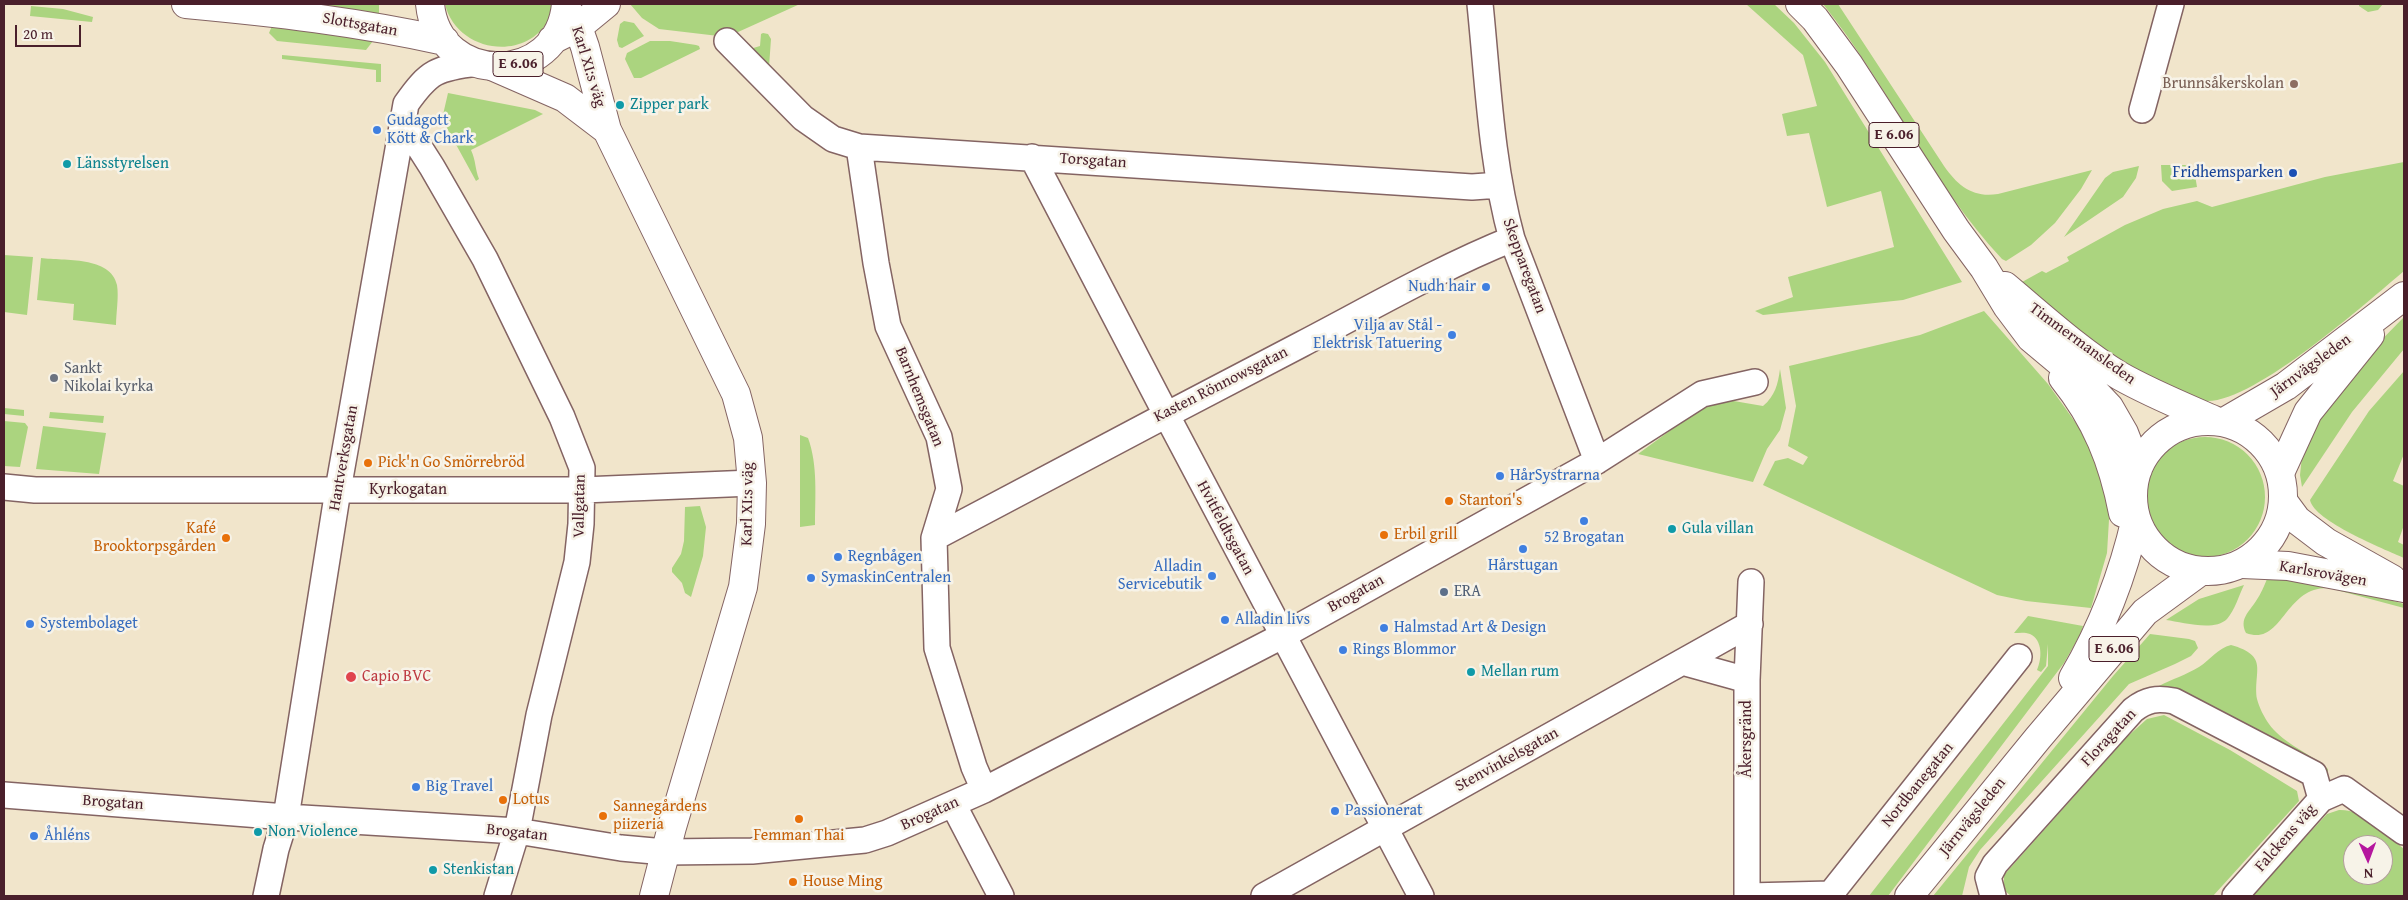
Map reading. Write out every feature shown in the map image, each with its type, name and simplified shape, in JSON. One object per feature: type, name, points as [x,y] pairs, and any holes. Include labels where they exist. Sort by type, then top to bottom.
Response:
[{"type":"main road","name":"Slottsgatan","points":[[186,4],[312,17],[385,28],[445,41]]},
{"type":"main road","name":"E 6.06","points":[[430,4],[434,21],[445,41],[462,57],[485,65],[511,66],[526,61],[540,52],[552,40],[570,12]]},
{"type":"main road","points":[[570,12],[606,4]]},
{"type":"main road","name":"Timmermansleden","points":[[1800,4],[1815,19],[1849,65],[1956,230],[1984,268],[2007,306],[2032,338],[2092,389],[2109,408],[2124,433],[2138,469]]},
{"type":"main road","name":"Karl XI:s väg","points":[[570,12],[594,76],[607,130],[736,394],[748,438],[752,483],[751,524],[743,587],[665,852],[654,896]]},
{"type":"main road","name":"Karl XI:s väg","points":[[485,65],[565,98],[607,130]]},
{"type":"main road","name":"Timmermansleden","points":[[1984,268],[2058,331],[2119,375],[2156,396],[2220,422]]},
{"type":"main road","name":"Järnvägsleden","points":[[2220,422],[2286,386],[2400,300]]},
{"type":"main road","name":"Järnvägsleden","points":[[2280,473],[2308,412],[2400,300]]},
{"type":"main road","name":"Järnvägsleden","points":[[2032,338],[2074,391],[2104,444],[2114,468],[2128,551]]},
{"type":"main road","name":"E 6.06","points":[[2193,422],[2220,422],[2245,430],[2263,444],[2276,462],[2280,473],[2283,501],[2277,526],[2257,554],[2242,564],[2222,570],[2201,571],[2179,566],[2160,554],[2145,538],[2136,518],[2132,498],[2138,469],[2148,450],[2173,429],[2193,422]]},
{"type":"main road","name":"Karlsrovägen","points":[[2283,501],[2297,520],[2326,542],[2404,587]]},
{"type":"main road","name":"Järnvägsleden","points":[[2038,738],[2096,638],[2112,600],[2128,551],[2136,518]]},
{"type":"main road","name":"Karlsrovägen","points":[[2242,564],[2288,566],[2404,587]]},
{"type":"main road","name":"Järnvägsleden","points":[[1909,896],[2038,738],[2145,612],[2201,571]]},
{"type":"street","name":"Skepparegatan","points":[[1480,4],[1500,185],[1512,240],[1597,460]]},
{"type":"street","points":[[2142,110],[2171,4]]},
{"type":"street","name":"Torsgatan","points":[[727,41],[802,118],[833,139],[859,148],[1032,157],[1472,187],[1500,185]]},
{"type":"street","name":"Hantverksgatan","points":[[266,896],[276,849],[286,817],[338,490],[406,104],[420,84],[432,73],[451,66],[485,65]]},
{"type":"street","name":"Vallgatan","points":[[402,120],[432,167],[480,251],[562,417],[582,468],[583,490],[577,562],[540,715],[517,832],[496,896]]},
{"type":"street","name":"Barnhemsgatan","points":[[859,148],[876,263],[888,326],[939,437],[949,490],[934,538],[937,648],[974,767],[984,790]]},
{"type":"street","name":"Hvitfeldtsgatan","points":[[1032,157],[1282,636],[1421,896]]},
{"type":"street","name":"Kasten Rönnowsgatan","points":[[934,538],[1166,414],[1466,260],[1512,240]]},
{"type":"street","name":"Brogatan","points":[[4,795],[286,817],[517,832],[621,848],[665,852],[752,851],[865,840],[887,833],[984,790],[1282,636],[1597,460],[1702,394],[1755,382]]},
{"type":"street","name":"Kyrkogatan","points":[[4,487],[35,490],[583,490],[752,483]]},
{"type":"street","name":"Åkersgränd","points":[[1747,896],[1747,680],[1751,582]]},
{"type":"street","name":"Stenvinkelsgatan","points":[[1264,896],[1750,624]]},
{"type":"street","points":[[1682,662],[1747,680]]},
{"type":"street","name":"Nordbanegatan","points":[[1830,895],[2013,666]]},
{"type":"street","name":"Floragatan","points":[[1993,896],[1988,877],[1995,864],[2133,710],[2146,700],[2174,701],[2314,774],[2321,799]]},
{"type":"street","name":"Falckens väg","points":[[2235,896],[2321,799],[2344,789],[2404,832]]},
{"type":"street","points":[[953,804],[1001,896]]},
{"type":"street","points":[[1747,896],[1830,895]]},
{"type":"green space","points":[[286,4],[379,4],[379,15]]},
{"type":"green space","points":[[445,4],[556,4],[551,17],[537,34],[523,43],[491,46],[476,41],[462,32],[452,20]]},
{"type":"green space","points":[[630,4],[800,4],[727,37],[659,29],[642,18]]},
{"type":"green space","points":[[1746,4],[1774,4],[1794,23],[1825,62],[1962,282],[1903,300],[1763,315],[1755,311],[1793,297],[1788,277],[1894,247],[1881,191],[1827,207],[1809,133],[1787,136],[1782,114],[1817,106],[1803,55]]},
{"type":"green space","points":[[1823,4],[1838,4],[1944,166],[1967,189],[1981,194],[1998,194],[2092,170],[2081,189],[2055,223],[2031,245],[2006,261],[2002,259],[1953,198],[1868,67]]},
{"type":"green space","points":[[2359,4],[2383,4],[2378,10],[2368,12]]},
{"type":"green space","points":[[31,6],[63,9],[93,17],[92,22],[30,16]]},
{"type":"green space","points":[[624,21],[634,23],[644,36],[622,48],[619,47],[617,40],[620,24]]},
{"type":"green space","points":[[272,26],[373,41],[366,50],[277,41],[269,33]]},
{"type":"green space","points":[[761,34],[768,34],[771,39],[769,67],[750,49],[760,46]]},
{"type":"green space","points":[[650,41],[670,41],[696,45],[700,49],[641,78],[634,78],[625,59],[627,53]]},
{"type":"green space","points":[[282,55],[381,64],[381,82],[376,82],[376,70],[282,59]]},
{"type":"green space","points":[[448,93],[535,110],[543,114],[471,150],[479,179],[476,181],[442,119]]},
{"type":"green space","points":[[2404,162],[2404,271],[2338,326],[2280,369],[2253,386],[2228,397],[2207,401],[2165,388],[2143,377],[2079,332],[2022,282],[2042,271],[2046,273],[2069,261],[2067,257],[2125,225],[2163,209],[2197,201],[2212,207],[2325,177]]},
{"type":"green space","points":[[2161,165],[2185,165],[2194,169],[2197,187],[2172,191],[2162,181]]},
{"type":"green space","points":[[2139,166],[2136,178],[2123,197],[2064,237],[2105,178],[2113,172]]},
{"type":"green space","points":[[4,255],[33,257],[27,315],[4,312]]},
{"type":"green space","points":[[41,258],[74,260],[106,269],[113,276],[117,285],[116,325],[73,320],[74,304],[37,300]]},
{"type":"green space","points":[[1984,311],[2048,384],[2090,443],[2110,503],[2107,553],[2091,608],[2026,601],[1997,595],[1763,485],[1775,461],[1788,458],[1803,465],[1808,457],[1788,446],[1796,406],[1789,366],[1920,335]]},
{"type":"green space","points":[[2404,317],[2404,349],[2352,412],[2302,487],[2300,475],[2302,456],[2310,425],[2351,371]]},
{"type":"green space","points":[[1780,369],[1786,408],[1780,430],[1767,449],[1753,482],[1638,454],[1705,405],[1722,399],[1763,406],[1775,389]]},
{"type":"green space","points":[[2404,371],[2404,454],[2393,481],[2404,486],[2404,525],[2398,542],[2404,545],[2404,558],[2351,534],[2336,525],[2314,508],[2310,500],[2369,411]]},
{"type":"green space","points":[[4,408],[24,410],[24,416],[4,414]]},
{"type":"green space","points":[[50,412],[104,416],[103,423],[49,418]]},
{"type":"green space","points":[[4,421],[25,423],[28,427],[20,467],[4,466]]},
{"type":"green space","points":[[43,426],[106,433],[99,474],[36,469]]},
{"type":"green space","points":[[800,435],[808,438],[815,470],[815,525],[800,527]]},
{"type":"green space","points":[[2205,437],[2217,438],[2228,442],[2238,447],[2247,455],[2255,464],[2260,474],[2264,485],[2264,509],[2260,520],[2255,530],[2247,539],[2238,547],[2228,552],[2217,556],[2205,557],[2193,556],[2182,552],[2172,547],[2163,539],[2155,530],[2150,520],[2146,509],[2145,497],[2146,485],[2150,474],[2155,464],[2163,455],[2172,447],[2182,442],[2193,438]]},
{"type":"green space","points":[[700,506],[706,527],[703,556],[691,597],[685,593],[682,583],[672,572],[672,568],[681,554],[684,541],[685,507]]},
{"type":"green space","points":[[2278,577],[2321,581],[2404,604],[2404,608],[2329,588],[2314,590],[2302,596],[2268,632],[2258,635],[2246,633],[2244,620],[2267,579]]},
{"type":"green space","points":[[2244,585],[2232,611],[2227,619],[2221,623],[2206,626],[2166,620],[2199,599]]},
{"type":"green space","points":[[2028,616],[2083,626],[2064,663],[1888,896],[1869,896],[2048,666],[2048,644],[2046,666],[2041,672],[2037,670],[2040,661],[2040,650],[2037,641],[2030,634],[2014,633]]},
{"type":"green space","points":[[2150,634],[2189,639],[2195,641],[2198,648],[2191,656],[2129,684],[1980,850],[1969,867],[1962,896],[1933,896],[2113,676]]},
{"type":"green space","points":[[2231,645],[2251,654],[2255,660],[2257,666],[2257,699],[2269,724],[2286,740],[2321,763],[2328,769],[2328,773],[2159,686],[2194,670],[2214,654]]},
{"type":"green space","points":[[2164,715],[2230,750],[2297,791],[2299,801],[2213,896],[2011,896],[2004,890],[2004,875],[2127,737],[2147,719]]},
{"type":"green space","points":[[2339,810],[2348,811],[2366,818],[2388,835],[2343,835],[2343,885],[2393,885],[2393,840],[2404,849],[2404,896],[2251,896],[2327,814]]},
{"type":"place","name":"Brunnsåkerskolan","points":[[2294,84]]},
{"type":"place","name":"Zipper park","points":[[620,105]]},
{"type":"place","name":"Gudagott Kött & Chark","points":[[377,130]]},
{"type":"place","name":"Länsstyrelsen","points":[[67,164]]},
{"type":"place","name":"Fridhemsparken","points":[[2293,173]]},
{"type":"place","name":"Nudh hair","points":[[1486,287]]},
{"type":"place","name":"Vilja av Stål - Elektrisk Tatuering","points":[[1452,335]]},
{"type":"place","name":"Sankt Nikolai kyrka","points":[[54,378]]},
{"type":"place","name":"Pick'n Go Smörrebröd","points":[[368,463]]},
{"type":"place","name":"HårSystrarna","points":[[1500,476]]},
{"type":"place","name":"Stanton's","points":[[1449,501]]},
{"type":"place","name":"52 Brogatan","points":[[1584,521]]},
{"type":"place","name":"Gula villan","points":[[1672,529]]},
{"type":"place","name":"Erbil grill","points":[[1384,535]]},
{"type":"place","name":"Kafé Brooktorpsgården","points":[[226,538]]},
{"type":"place","name":"Hårstugan","points":[[1523,549]]},
{"type":"place","name":"Regnbågen","points":[[838,557]]},
{"type":"place","name":"Alladin Servicebutik","points":[[1212,576]]},
{"type":"place","name":"SymaskinCentralen","points":[[811,578]]},
{"type":"place","name":"ERA","points":[[1444,592]]},
{"type":"place","name":"Alladin livs","points":[[1225,620]]},
{"type":"place","name":"Systembolaget","points":[[30,624]]},
{"type":"place","name":"Halmstad Art & Design","points":[[1384,628]]},
{"type":"place","name":"Rings Blommor","points":[[1343,650]]},
{"type":"place","name":"Mellan rum","points":[[1471,672]]},
{"type":"place","name":"Capio BVC","points":[[351,677]]},
{"type":"place","name":"Big Travel","points":[[416,787]]},
{"type":"place","name":"Lotus","points":[[503,800]]},
{"type":"place","name":"Passionerat","points":[[1335,811]]},
{"type":"place","name":"Sannegårdens piizeria","points":[[603,816]]},
{"type":"place","name":"Femman Thai","points":[[799,819]]},
{"type":"place","name":"Non Violence","points":[[258,832]]},
{"type":"place","name":"Åhléns","points":[[34,836]]},
{"type":"place","name":"Stenkistan","points":[[433,870]]},
{"type":"place","name":"House Ming","points":[[793,882]]}]
